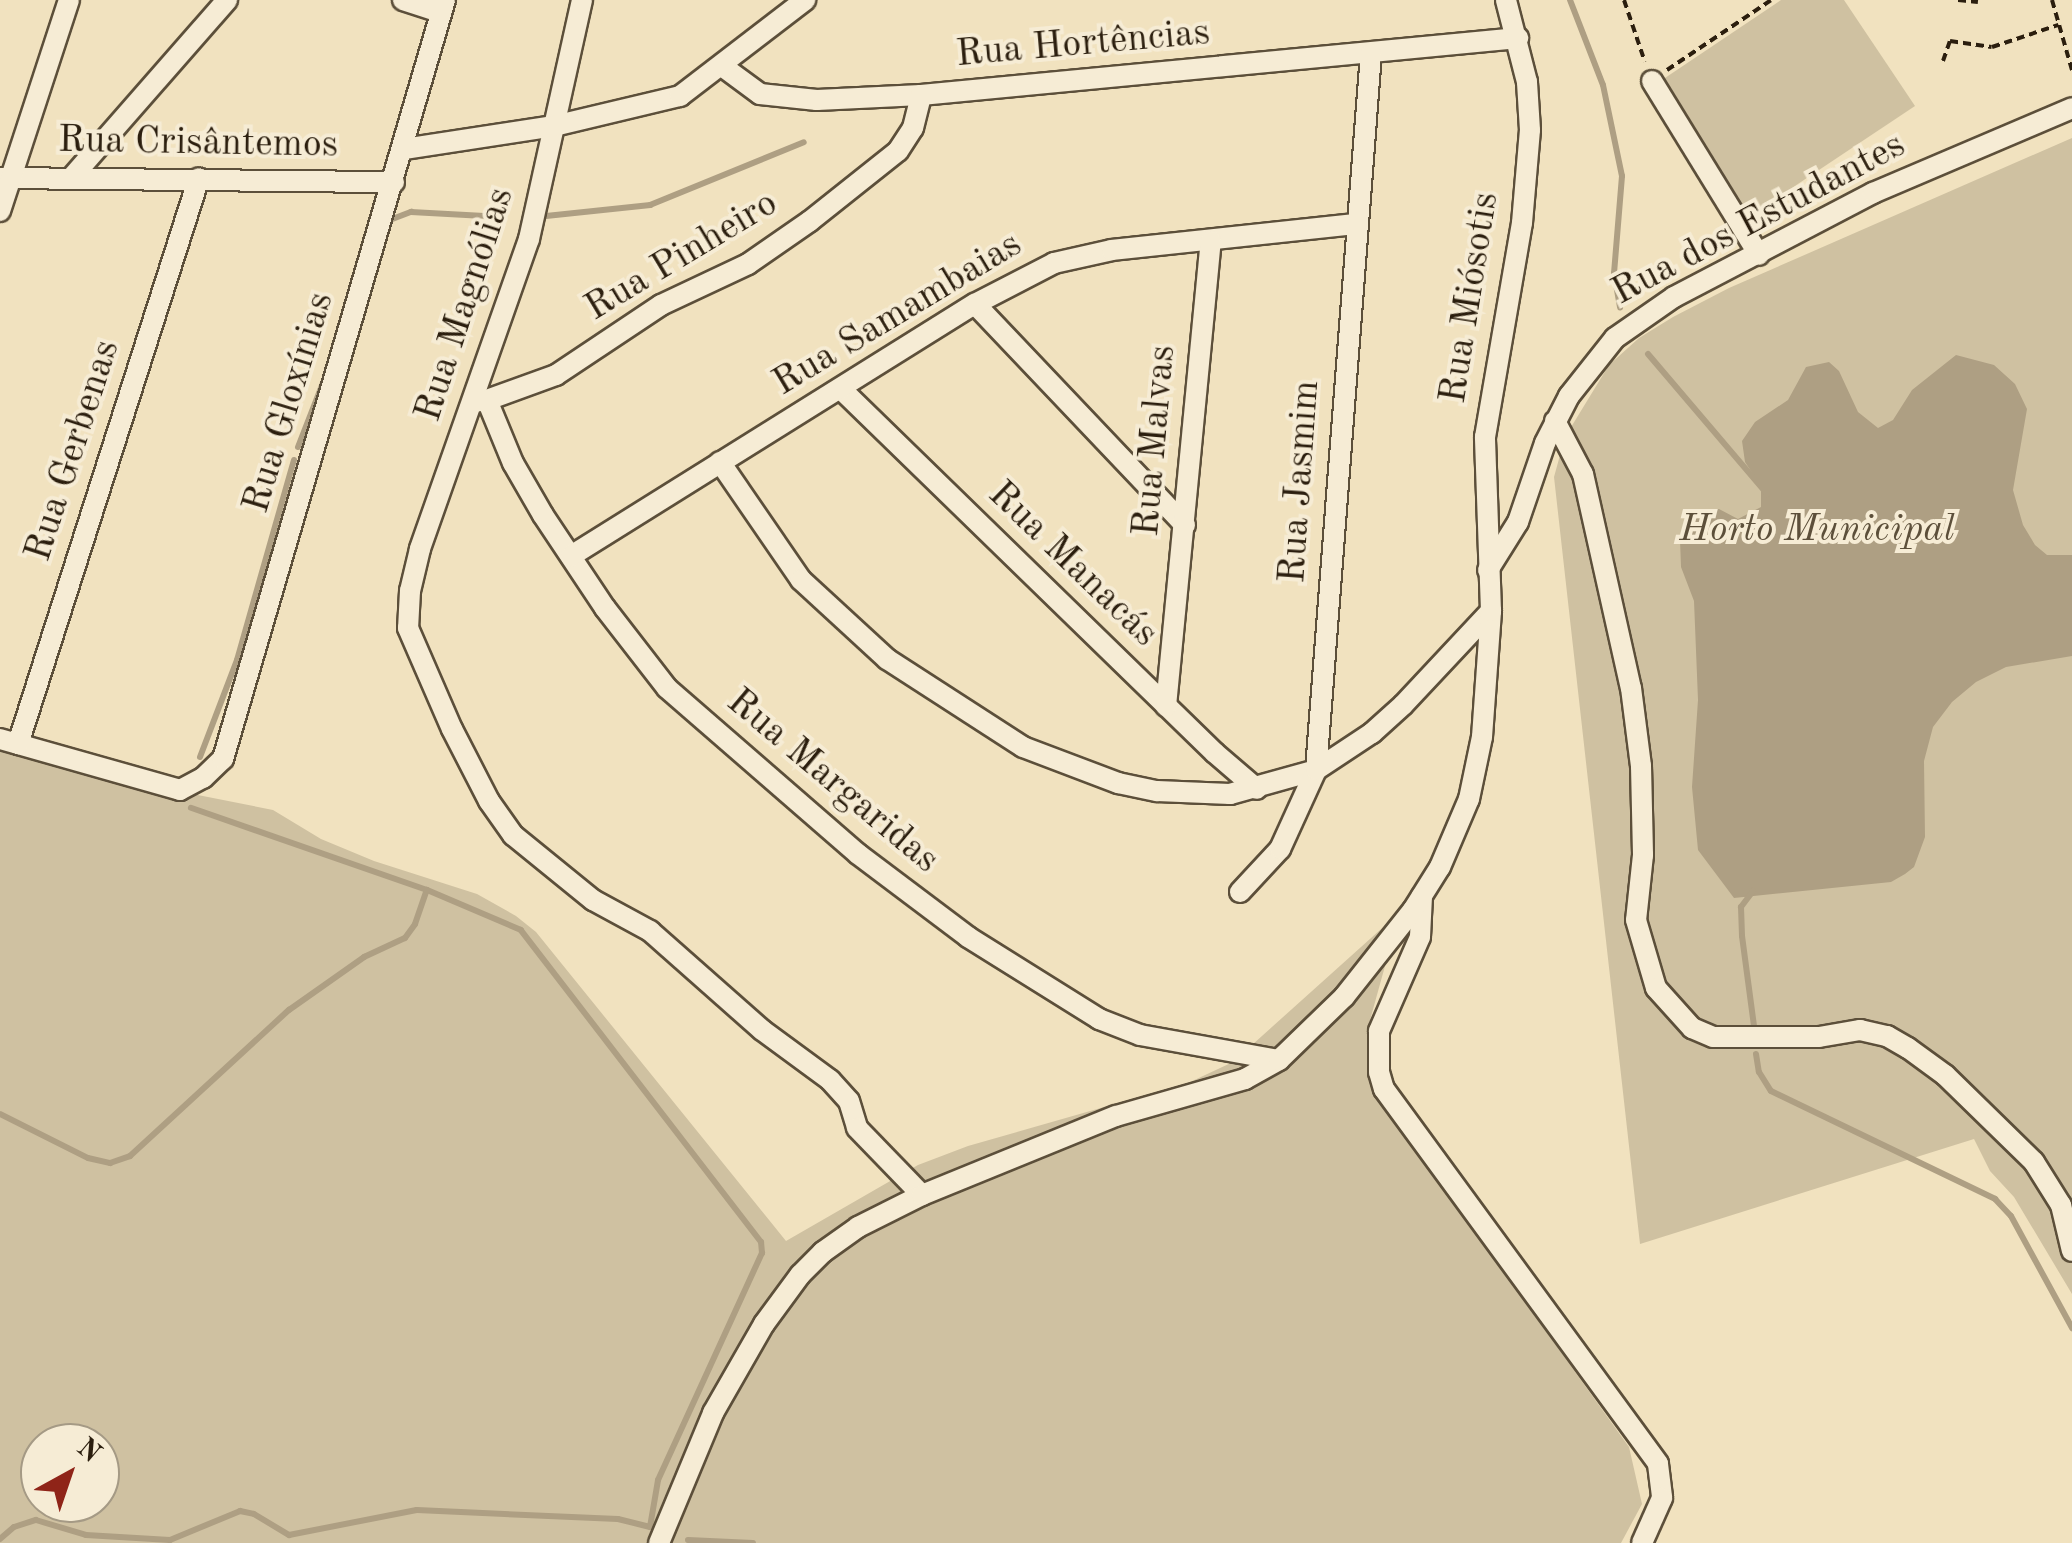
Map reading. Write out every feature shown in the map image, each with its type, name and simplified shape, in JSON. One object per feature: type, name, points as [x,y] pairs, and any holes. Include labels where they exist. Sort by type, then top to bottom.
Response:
[{"type":"street","points":[[0,211],[6,178],[69,0]]},
{"type":"street","points":[[74,176],[227,0]]},
{"type":"street","points":[[404,0],[443,6]]},
{"type":"street","name":"Rua Magnólias","points":[[582,0],[529,239],[480,401],[420,549],[410,591],[408,628],[467,758],[513,834],[593,900],[650,931],[762,1030],[830,1080],[849,1101],[857,1128],[922,1195]]},
{"type":"street","points":[[404,149],[652,106],[696,87],[806,0]]},
{"type":"street","name":"Rua Miósotis","points":[[658,1543],[713,1413],[764,1324],[800,1275],[858,1227],[922,1195],[1116,1116],[1245,1079],[1280,1060],[1344,996],[1422,896],[1456,838],[1482,737],[1492,610],[1485,437],[1522,223],[1530,130],[1518,38],[1506,0]]},
{"type":"street","name":"Rua Gloxínias","points":[[9,742],[180,790],[203,778],[222,759],[443,6]]},
{"type":"street","name":"Rua Hortências","points":[[722,66],[760,94],[785,98],[920,95],[1518,38]]},
{"type":"street","name":"Rua Jasmim","points":[[1240,892],[1280,849],[1316,770],[1354,224],[1371,54]]},
{"type":"street","points":[[1652,81],[1758,255]]},
{"type":"street","name":"Rua Pinheiro","points":[[480,401],[556,375],[662,305],[748,264],[810,221],[898,151],[913,128],[920,95]]},
{"type":"street","name":"Rua dos Estudantes","points":[[1488,570],[1518,522],[1556,421],[1588,369],[1615,338],[1674,296],[1873,193],[2072,108]]},
{"type":"street","name":"Rua Crisântemos","points":[[6,178],[394,182]]},
{"type":"street","name":"Rua Gerbenas","points":[[9,742],[199,178]]},
{"type":"street","name":"Rua Samambaias","points":[[571,556],[975,304],[1054,263],[1081,256],[1354,224]]},
{"type":"street","name":"Rua Malvas","points":[[1166,706],[1186,525],[1194,378],[1211,241]]},
{"type":"street","points":[[975,304],[1186,525]]},
{"type":"street","name":"Rua Manacás","points":[[841,389],[1256,789]]},
{"type":"street","name":"Rua Margaridas","points":[[480,401],[512,463],[571,556],[667,688],[858,854],[968,937],[1049,990],[1140,1035],[1280,1060]]},
{"type":"street","points":[[1556,421],[1583,474],[1630,688],[1642,784],[1643,855],[1636,920],[1656,988],[1692,1028],[1713,1037],[1819,1037],[1860,1030],[1887,1036],[1908,1048],[1946,1076],[2034,1162],[2061,1205],[2072,1250]]},
{"type":"street","points":[[720,462],[785,558],[822,602],[887,658],[971,717],[1024,747],[1118,782],[1189,794],[1256,789],[1316,770],[1372,733],[1403,706],[1492,610]]},
{"type":"street","points":[[1422,896],[1420,937],[1379,1032],[1379,1072],[1384,1089],[1658,1464],[1662,1498],[1642,1543]]},
{"type":"path","points":[[1624,0],[1652,81],[1772,0]]},
{"type":"path","points":[[1958,0],[1978,2]]},
{"type":"path","points":[[2052,0],[2072,70]]},
{"type":"path","points":[[1943,61],[1950,41],[1992,47],[2058,24]]},
{"type":"green space","points":[[1781,0],[1844,0],[1915,106],[1747,218],[1656,84]]},
{"type":"green space","name":"Horto Municipal","points":[[2072,138],[2072,1294],[2014,1197],[1990,1171],[1974,1139],[1640,1244],[1554,477],[1565,437],[1609,365],[1639,338],[1673,317],[1729,288]]},
{"type":"green space","points":[[0,744],[127,781],[273,810],[321,839],[374,861],[477,894],[516,916],[536,932],[786,1241],[918,1165],[968,1146],[1188,1083],[1233,1062],[1400,912],[1367,1031],[1370,1086],[1629,1447],[1642,1504],[1621,1543],[0,1543]]},
{"type":"shaded area","points":[[1956,355],[1994,365],[2015,384],[2027,409],[2013,490],[2023,525],[2035,545],[2047,555],[2072,555],[2072,656],[2006,667],[1976,682],[1952,702],[1933,727],[1924,761],[1925,837],[1914,867],[1905,874],[1891,882],[1734,898],[1698,850],[1692,787],[1698,700],[1694,601],[1681,567],[1680,540],[1690,523],[1707,511],[1719,509],[1738,519],[1761,507],[1761,486],[1745,462],[1742,441],[1755,422],[1788,400],[1806,367],[1829,362],[1839,371],[1858,412],[1878,428],[1893,420],[1912,390]]},
{"type":"waterway","points":[[1570,0],[1603,85],[1622,176],[1614,273],[1620,307]]},
{"type":"waterway","points":[[546,216],[650,205],[804,142]]},
{"type":"waterway","points":[[387,221],[411,212],[503,217]]},
{"type":"waterway","points":[[1648,354],[1767,494]]},
{"type":"waterway","points":[[298,447],[323,383]]},
{"type":"waterway","points":[[200,757],[237,660],[294,460]]},
{"type":"waterway","points":[[0,1539],[14,1527],[36,1520],[86,1535],[170,1540],[240,1511],[254,1514],[289,1535],[417,1510],[618,1519],[650,1527],[658,1480],[762,1253],[761,1242],[521,930],[427,890],[191,808]]},
{"type":"waterway","points":[[0,1114],[88,1158],[110,1163],[130,1156],[289,1010],[364,957],[405,938],[415,924],[427,890]]},
{"type":"waterway","points":[[1753,891],[1741,907],[1754,1026]]},
{"type":"waterway","points":[[1756,1054],[1759,1072],[1771,1091],[1995,1199],[2011,1216],[2072,1328]]},
{"type":"waterway","points":[[688,1540],[753,1543]]}]
